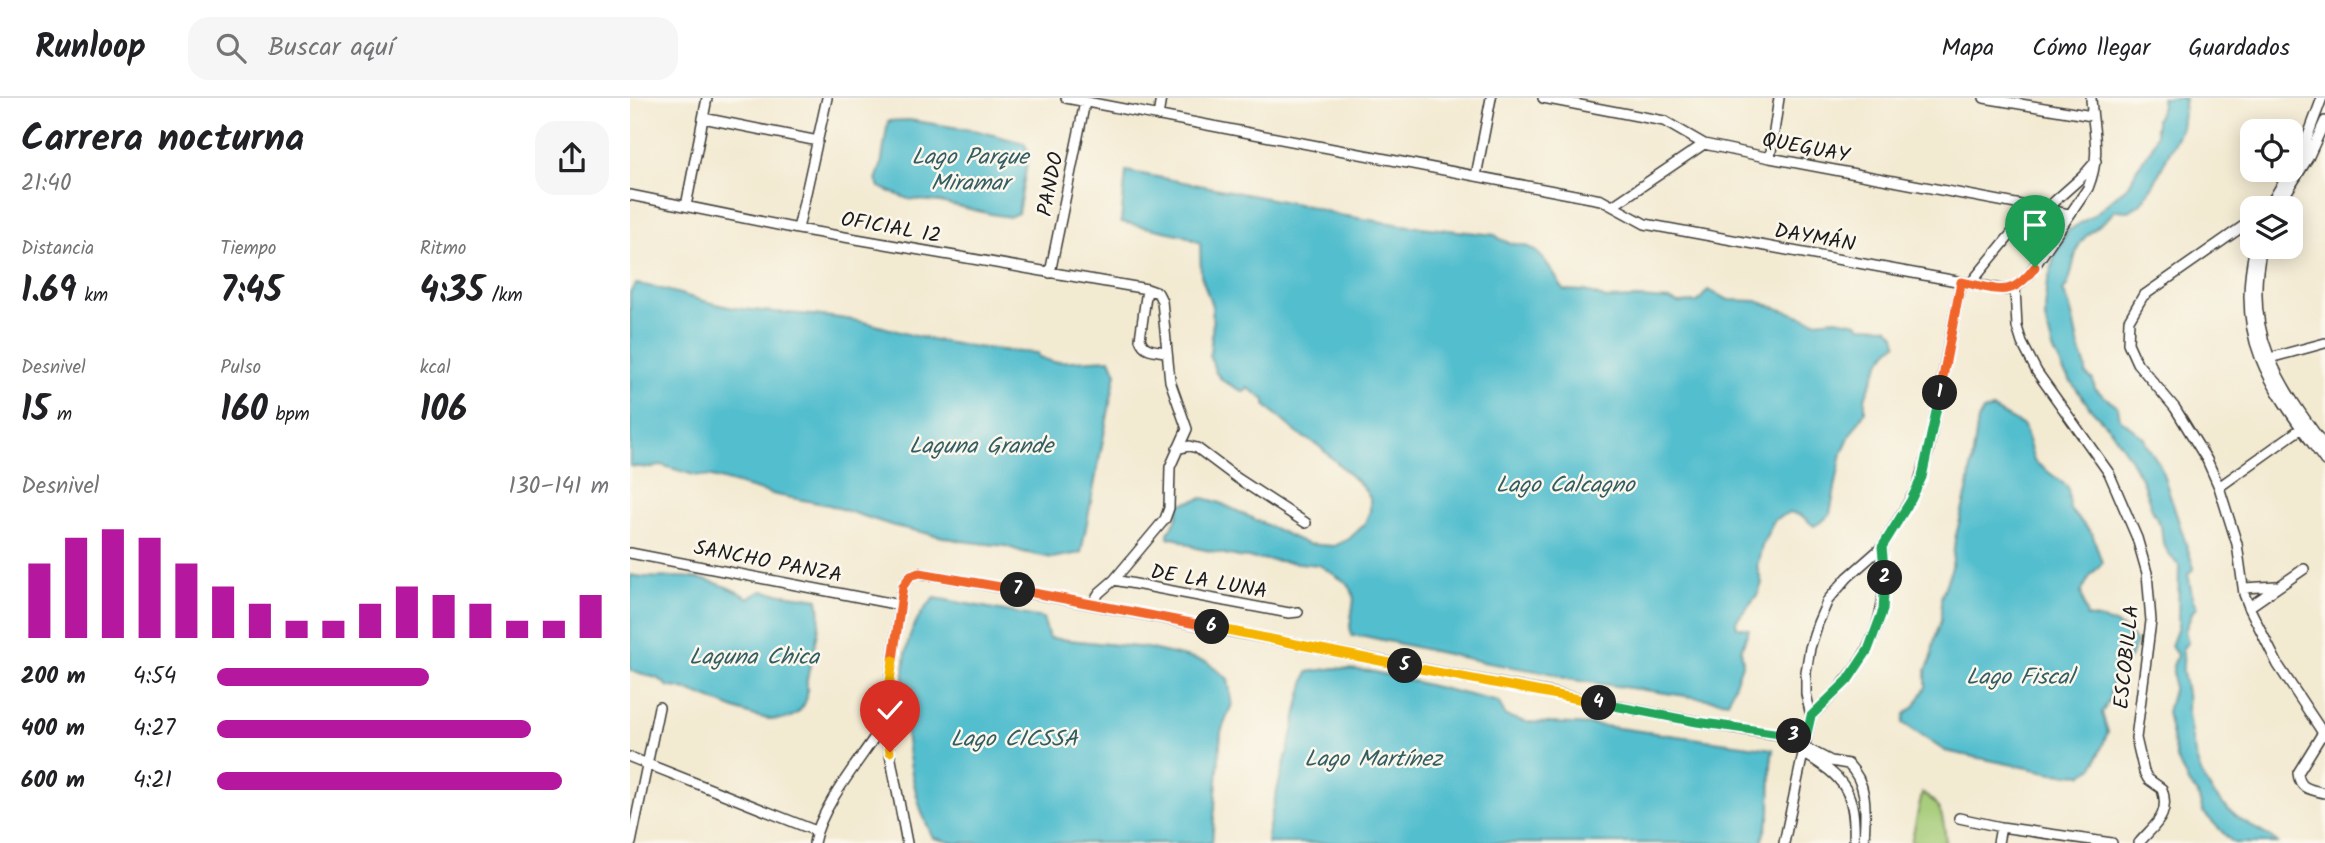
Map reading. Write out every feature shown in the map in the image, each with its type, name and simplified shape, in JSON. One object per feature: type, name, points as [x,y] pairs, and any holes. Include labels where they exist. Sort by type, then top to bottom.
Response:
[{"type":"street","points":[[686,206],[707,98]]},
{"type":"street","points":[[799,229],[827,98]]},
{"type":"street","name":"DAYMÁN","points":[[1066,98],[1601,200],[1645,224],[1998,289],[2015,288]]},
{"type":"street","points":[[1158,116],[1161,98]]},
{"type":"street","points":[[1475,176],[1491,98]]},
{"type":"street","name":"QUEGUAY","points":[[1543,98],[1664,121],[1704,144],[2069,214]]},
{"type":"street","points":[[1770,158],[1779,98]]},
{"type":"street","points":[[1984,98],[2092,116]]},
{"type":"street","points":[[2015,288],[2035,267],[2069,214],[2083,198],[2094,174],[2097,143],[2091,98]]},
{"type":"street","points":[[2275,196],[2303,149],[2322,98]]},
{"type":"street","name":"PANDO","points":[[1050,273],[1085,102]]},
{"type":"street","points":[[703,118],[818,141]]},
{"type":"street","points":[[2284,196],[2308,158],[2325,121]]},
{"type":"street","points":[[1614,205],[1704,144]]},
{"type":"street","points":[[2047,208],[2096,161]]},
{"type":"street","name":"OFICIAL 12","points":[[630,195],[799,229],[1147,289]]},
{"type":"street","points":[[1784,843],[1811,716],[1805,672],[1818,623],[1828,600],[1848,577],[1882,547],[1911,500],[1925,465],[1965,283],[2034,206]]},
{"type":"street","points":[[2240,228],[2143,296],[2129,320],[2128,343],[2137,363],[2175,408],[2207,460],[2219,487],[2236,544],[2249,607],[2278,665],[2324,735],[2298,773],[2300,782],[2325,793]]},
{"type":"street","points":[[2253,259],[2249,300],[2253,334],[2264,359]]},
{"type":"street","points":[[2260,259],[2257,299],[2264,359],[2271,385],[2325,447]]},
{"type":"street","name":"ESCOBILLA","points":[[2015,288],[2015,312],[2022,343],[2036,372],[2109,473],[2137,538],[2147,573],[2151,621],[2136,738],[2144,772],[2148,779],[2162,789],[2166,807],[2161,818],[2141,840]]},
{"type":"street","points":[[1166,352],[1146,349],[1140,339],[1147,289],[1158,293],[1162,301],[1170,381],[1187,429],[1197,448]]},
{"type":"street","points":[[2264,359],[2325,343]]},
{"type":"street","points":[[2219,487],[2305,426]]},
{"type":"street","points":[[2305,426],[2325,461]]},
{"type":"street","points":[[1093,603],[1165,519],[1169,508],[1170,467],[1187,429]]},
{"type":"street","points":[[1177,449],[1189,446],[1197,448],[1306,523]]},
{"type":"street","points":[[1811,716],[1848,680],[1868,650],[1876,632],[1883,610],[1885,591],[1882,547]]},
{"type":"street","name":"SANCHO PANZA","points":[[630,553],[900,605]]},
{"type":"street","points":[[1129,562],[1130,573],[1138,586]]},
{"type":"street","points":[[2249,607],[2304,569]]},
{"type":"street","points":[[907,843],[884,723],[903,586],[908,578],[920,573],[1093,603],[1335,653],[1697,722],[1804,746],[1830,761],[1848,764],[1859,779],[1866,803],[1864,843]]},
{"type":"street","name":"DE LA LUNA","points":[[1114,580],[1289,614],[1298,612]]},
{"type":"street","points":[[2244,588],[2276,586]]},
{"type":"street","points":[[631,843],[659,707]]},
{"type":"street","points":[[814,843],[816,831],[826,810],[884,723]]},
{"type":"street","points":[[1804,746],[1839,779],[1847,792],[1853,806],[1854,843]]},
{"type":"street","points":[[630,757],[816,831]]},
{"type":"street","points":[[1959,818],[2048,839],[2112,843]]},
{"type":"street","points":[[1998,843],[2001,827]]},
{"type":"green space","points":[[1922,793],[1938,808],[1943,820],[1946,843],[1911,843]]},
{"type":"water","points":[[2161,98],[2185,98],[2181,128],[2154,184],[2140,204],[2129,211],[2115,210],[2083,240],[2063,291],[2071,312],[2086,374],[2093,380],[2095,389],[2118,407],[2120,419],[2144,438],[2160,465],[2194,568],[2188,574],[2197,608],[2193,611],[2185,631],[2188,642],[2182,649],[2192,742],[2200,770],[2206,783],[2226,808],[2278,843],[2234,843],[2230,840],[2203,812],[2197,792],[2189,785],[2176,757],[2167,712],[2173,690],[2173,666],[2177,655],[2171,646],[2178,627],[2179,565],[2163,543],[2161,526],[2130,458],[2064,372],[2053,349],[2045,319],[2046,288],[2057,247],[2066,232],[2095,214],[2130,184],[2152,147],[2156,135],[2156,119],[2162,107]]},
{"type":"water","name":"Lago Parque Miramar","points":[[909,120],[978,131],[1024,143],[1029,153],[1018,213],[1009,217],[939,202],[908,199],[879,187],[876,180],[881,166],[888,121]]},
{"type":"water","name":"Lago Calcagno","points":[[1126,171],[1308,206],[1339,215],[1495,235],[1505,242],[1528,247],[1537,253],[1564,290],[1585,291],[1606,299],[1698,302],[1708,290],[1729,300],[1757,301],[1815,321],[1836,319],[1861,326],[1888,327],[1895,335],[1897,344],[1890,348],[1879,364],[1865,398],[1865,412],[1842,453],[1830,514],[1814,526],[1802,516],[1790,512],[1774,520],[1762,545],[1757,567],[1762,583],[1758,594],[1736,621],[1737,627],[1749,629],[1741,650],[1743,662],[1728,702],[1567,679],[1550,673],[1488,663],[1364,636],[1352,636],[1352,591],[1347,583],[1319,565],[1239,557],[1196,548],[1174,537],[1168,538],[1180,504],[1203,498],[1218,502],[1307,544],[1334,546],[1349,539],[1364,525],[1370,511],[1370,498],[1363,487],[1319,446],[1298,434],[1265,405],[1265,400],[1248,388],[1244,392],[1223,381],[1216,373],[1210,356],[1212,306],[1201,275],[1200,243],[1183,235],[1121,222]]},
{"type":"water","name":"Laguna Grande","points":[[636,284],[735,308],[847,319],[948,343],[1038,353],[1039,357],[1053,362],[1110,359],[1116,373],[1081,553],[1052,558],[1005,546],[961,541],[894,526],[829,505],[776,495],[661,465],[652,468],[630,466],[630,292]]},
{"type":"water","name":"Lago Fiscal","points":[[1993,409],[2024,426],[2034,461],[2068,487],[2070,510],[2092,533],[2102,563],[2081,592],[2087,617],[2115,624],[2127,631],[2136,642],[2130,658],[2114,671],[2109,700],[2102,713],[2108,732],[2093,768],[2082,775],[2052,773],[1945,751],[1903,723],[1905,714],[1914,707],[1926,687],[1926,670],[1941,620],[1941,598],[1952,567],[1978,420],[1983,411]]},
{"type":"water","name":"Laguna Chica","points":[[630,575],[707,580],[749,598],[762,591],[818,599],[820,619],[807,679],[807,697],[796,714],[782,719],[764,718],[684,689],[669,687],[659,679],[630,670]]},
{"type":"water","name":"Lago CICSSA","points":[[935,598],[1043,618],[1049,638],[1147,648],[1207,662],[1228,679],[1232,704],[1221,732],[1212,843],[954,843],[933,838],[920,807],[911,767],[905,723],[904,679],[912,630]]},
{"type":"water","name":"Lago Martínez","points":[[1335,668],[1370,671],[1499,702],[1505,716],[1526,722],[1596,725],[1773,749],[1770,814],[1761,843],[1267,843],[1275,800],[1308,672]]},
{"type":"route","points":[[890,752],[884,723],[900,605],[903,586],[915,573],[1093,603],[1335,653],[1697,722],[1806,738],[1811,716],[1848,680],[1868,650],[1876,632],[1883,610],[1885,591],[1882,547],[1911,500],[1925,465],[1961,282],[2006,290],[2020,285],[2035,267]]}]
